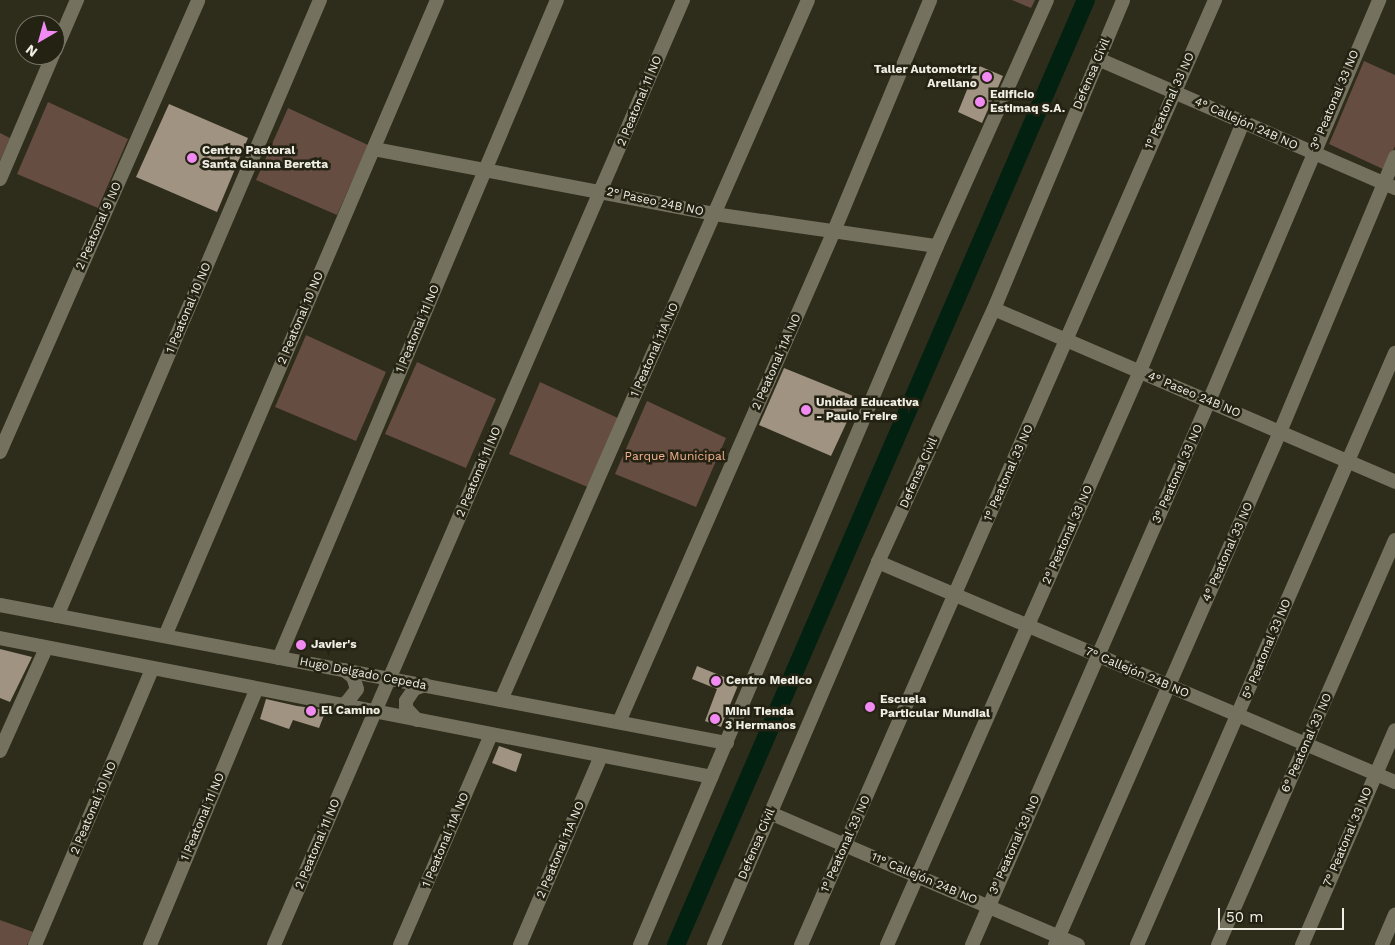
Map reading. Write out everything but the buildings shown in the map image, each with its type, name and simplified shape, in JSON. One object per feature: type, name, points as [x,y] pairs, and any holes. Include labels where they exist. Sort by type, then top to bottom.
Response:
[{"type":"street","points":[[65,28],[77,0]]},
{"type":"street","name":"2 Peatonal 9 NO","points":[[0,452],[198,0]]},
{"type":"street","name":"1 Peatonal 10 NO","points":[[57,616],[320,0]]},
{"type":"street","name":"2 Peatonal 10 NO","points":[[164,636],[437,0]]},
{"type":"street","name":"1 Peatonal 11 NO","points":[[279,658],[557,0]]},
{"type":"street","name":"2 Peatonal 11 NO","points":[[274,945],[684,0]]},
{"type":"street","name":"1 Peatonal 11A NO","points":[[501,700],[808,0]]},
{"type":"street","name":"2 Peatonal 11A NO","points":[[619,722],[834,231],[930,0]]},
{"type":"street","points":[[640,945],[937,246],[1047,0]]},
{"type":"street","name":"Defensa Civil","points":[[714,945],[878,562],[994,309],[1123,0]]},
{"type":"street","name":"1° Peatonal 33 NO","points":[[801,945],[1215,0]]},
{"type":"street","name":"3° Peatonal 33 NO","points":[[972,945],[1209,402],[1312,153],[1379,0]]},
{"type":"street","name":"4° Callejón 24B NO","points":[[1098,59],[1312,153],[1390,185]]},
{"type":"street","points":[[0,179],[49,65]]},
{"type":"street","name":"2° Peatonal 33 NO","points":[[888,945],[1140,371],[1243,122]]},
{"type":"street","name":"2° Paseo 24B NO","points":[[374,149],[486,168],[714,214],[937,246]]},
{"type":"street","name":"4° Peatonal 33 NO","points":[[1057,941],[1390,185],[1395,157]]},
{"type":"street","name":"4° Paseo 24B NO","points":[[994,309],[1395,482]]},
{"type":"street","name":"5° Peatonal 33 NO","points":[[1138,945],[1395,353]]},
{"type":"street","name":"6° Peatonal 33 NO","points":[[1218,945],[1395,540]]},
{"type":"street","name":"7° Callejón 24B NO","points":[[878,562],[1169,686],[1238,718],[1395,782]]},
{"type":"street","name":"Hugo Delgado Cepeda","points":[[0,605],[726,743]]},
{"type":"street","points":[[0,638],[152,670],[712,777]]},
{"type":"street","points":[[0,751],[46,648]]},
{"type":"street","name":"2 Peatonal 10 NO","points":[[35,945],[152,670]]},
{"type":"street","points":[[340,706],[347,702],[357,689],[353,677],[344,670]]},
{"type":"street","points":[[417,720],[406,708],[406,701],[414,689],[425,685]]},
{"type":"street","name":"1 Peatonal 11 NO","points":[[150,945],[256,690]]},
{"type":"street","name":"7° Peatonal 33 NO","points":[[1302,945],[1395,730]]},
{"type":"street","name":"1 Peatonal 11A NO","points":[[400,945],[491,735]]},
{"type":"street","name":"2 Peatonal 11A NO","points":[[520,945],[602,756]]},
{"type":"street","name":"11° Callejón 24B NO","points":[[770,813],[988,907],[1057,941],[1078,945]]},
{"type":"street","points":[[1382,945],[1395,915]]},
{"type":"green space","points":[[1012,0],[1035,0],[1031,8]]},
{"type":"green space","points":[[1364,61],[1395,75],[1395,146],[1385,170],[1329,144]]},
{"type":"green space","points":[[48,102],[128,139],[98,208],[17,174]]},
{"type":"green space","points":[[288,108],[368,145],[337,215],[256,180]]},
{"type":"green space","points":[[0,133],[10,138],[0,161]]},
{"type":"green space","points":[[306,335],[386,372],[356,441],[275,407]]},
{"type":"green space","points":[[417,362],[496,399],[466,468],[385,434]]},
{"type":"green space","name":"Parque Municipal","points":[[540,382],[620,419],[590,488],[509,454]]},
{"type":"green space","name":"Parque Municipal","points":[[647,401],[726,438],[696,507],[615,474]]},
{"type":"green space","points":[[0,920],[33,932],[27,945],[0,945]]},
{"type":"waterway","points":[[676,945],[1086,0]]},
{"type":"place","name":"Taller Automotriz Arellano","points":[[987,77]]},
{"type":"place","name":"Edificio Estimaq S.A.","points":[[980,102]]},
{"type":"place","name":"Centro Pastoral Santa Gianna Beretta","points":[[192,158]]},
{"type":"place","name":"Unidad Educativa - Paulo Freire","points":[[806,410]]},
{"type":"place","name":"Javier's","points":[[301,645]]},
{"type":"place","name":"Centro Medico","points":[[716,681]]},
{"type":"place","name":"Escuela Particular Mundial","points":[[870,707]]},
{"type":"place","name":"El Camino","points":[[311,711]]},
{"type":"place","name":"Mini Tienda 3 Hermanos","points":[[715,719]]}]
